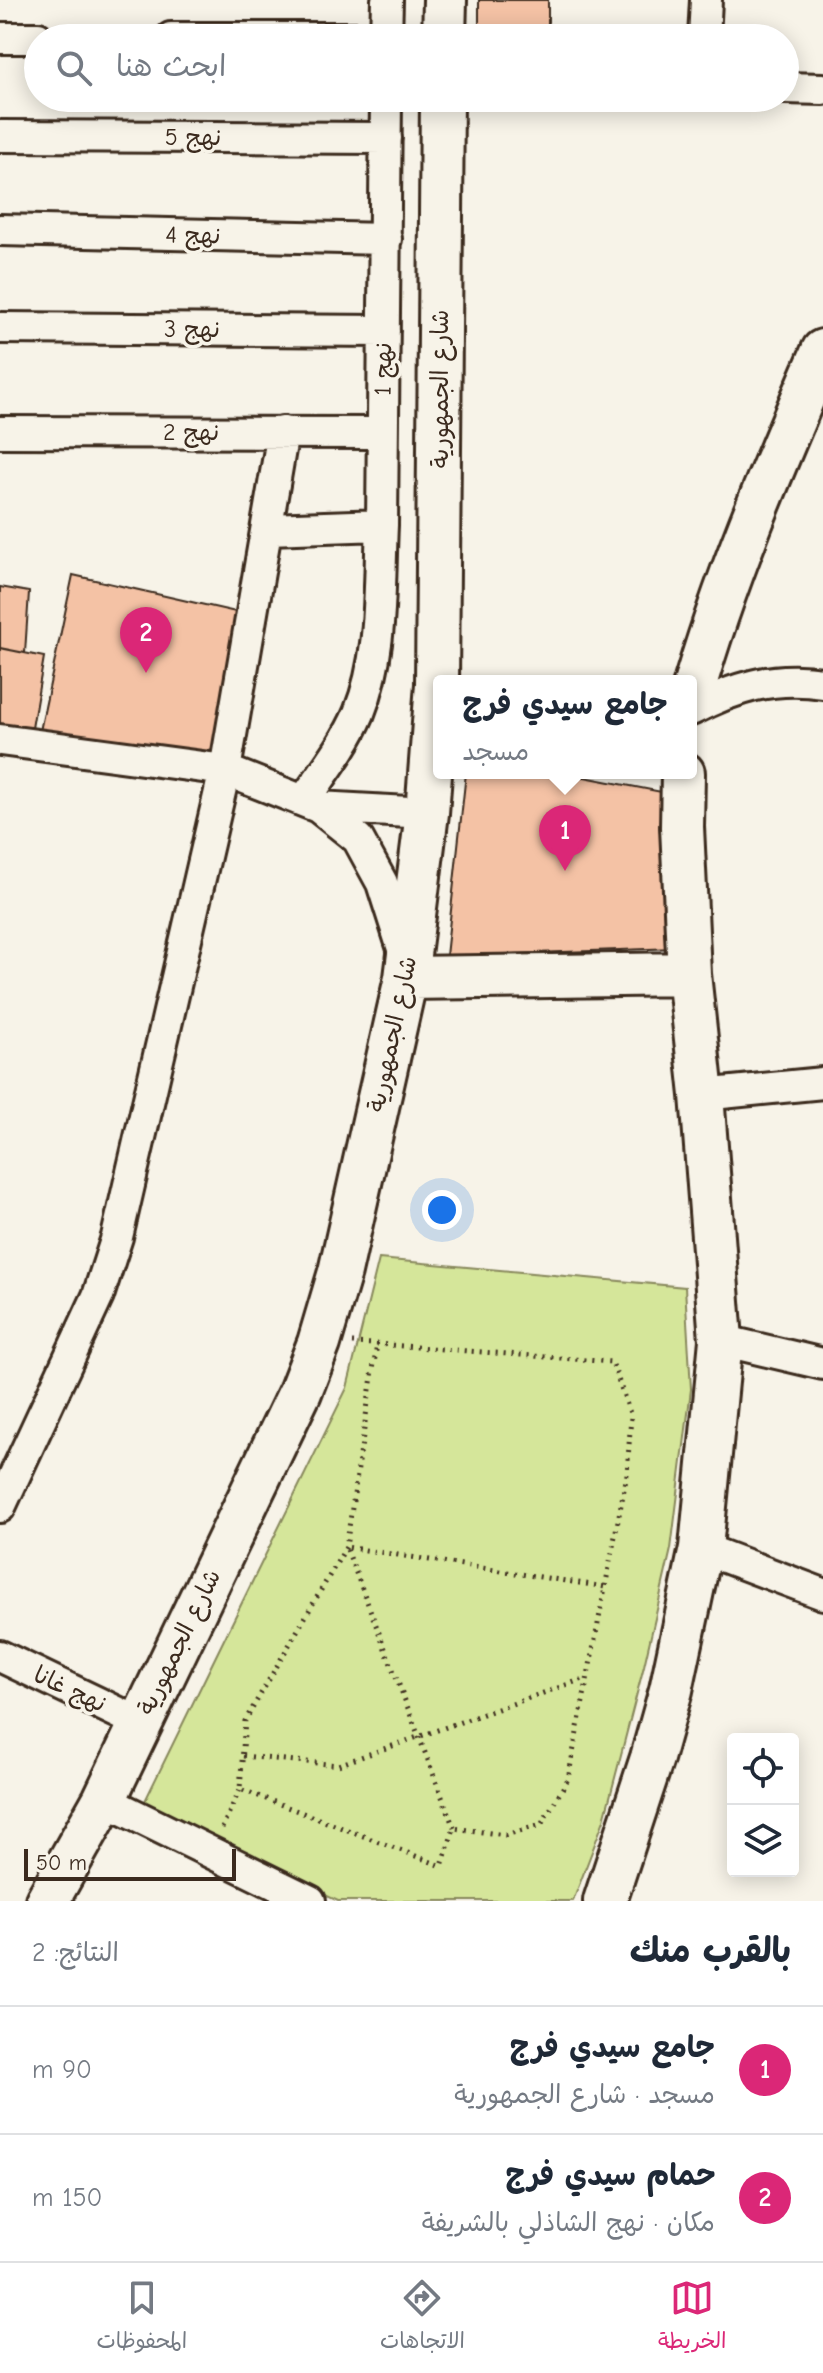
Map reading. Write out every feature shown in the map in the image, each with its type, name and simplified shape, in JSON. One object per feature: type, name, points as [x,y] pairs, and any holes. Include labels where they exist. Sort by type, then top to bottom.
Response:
[{"type":"main road","points":[[444,24],[445,0]]},
{"type":"main road","name":"شارع الجمهورية","points":[[437,675],[442,112]]},
{"type":"main road","points":[[697,679],[747,528],[823,351]]},
{"type":"main road","name":"شارع الجمهورية","points":[[47,1901],[104,1800],[300,1392],[319,1343],[340,1272],[406,972],[427,813],[433,736]]},
{"type":"main road","points":[[605,1901],[660,1731],[701,1548],[721,1340],[702,1095],[689,974],[683,779]]},
{"type":"main road","points":[[406,972],[689,974]]},
{"type":"street","points":[[386,24],[387,0]]},
{"type":"street","points":[[705,24],[706,0]]},
{"type":"street","points":[[0,38],[24,38]]},
{"type":"street","points":[[799,88],[823,89]]},
{"type":"street","name":"نهج 1","points":[[311,804],[359,713],[375,658],[382,525],[386,112]]},
{"type":"street","name":"نهج 5","points":[[0,136],[386,138]]},
{"type":"street","name":"نهج 4","points":[[0,230],[386,239]]},
{"type":"street","name":"نهج 3","points":[[0,328],[384,331]]},
{"type":"street","name":"نهج 2","points":[[0,432],[382,433]]},
{"type":"street","points":[[0,1507],[98,1296],[117,1237],[225,770],[283,432]]},
{"type":"street","points":[[268,529],[382,525]]},
{"type":"street","points":[[697,707],[726,692],[758,684],[805,680],[823,683]]},
{"type":"street","points":[[0,740],[225,770],[311,804],[358,839],[382,883],[406,972]]},
{"type":"street","points":[[311,804],[427,813]]},
{"type":"street","points":[[702,1095],[823,1083]]},
{"type":"street","points":[[721,1340],[823,1364]]},
{"type":"street","points":[[701,1548],[823,1594]]},
{"type":"street","name":"نهج غانا","points":[[0,1656],[140,1723]]},
{"type":"street","points":[[104,1800],[310,1901]]},
{"type":"path","points":[[319,1343],[377,1344],[612,1362],[631,1416],[627,1474],[568,1779],[541,1825],[505,1835],[454,1828]]},
{"type":"path","points":[[215,1856],[215,1844],[240,1789],[245,1721],[346,1547],[377,1344]]},
{"type":"path","points":[[346,1547],[605,1587]]},
{"type":"path","points":[[240,1789],[442,1866],[454,1828],[346,1547]]},
{"type":"path","points":[[243,1756],[338,1765],[587,1678]]},
{"type":"green space","points":[[379,1259],[685,1287],[691,1389],[671,1549],[604,1820],[573,1901],[338,1901],[215,1844],[143,1805],[347,1388]]},
{"type":"building","points":[[479,0],[548,0],[548,24],[479,24]]},
{"type":"building","points":[[73,575],[249,615],[227,756],[40,731]]},
{"type":"building","points":[[0,587],[29,592],[25,653],[0,648]]},
{"type":"building","points":[[0,648],[44,657],[30,740],[0,734]]},
{"type":"building","points":[[465,779],[595,779],[672,794],[676,948],[446,956]]},
{"type":"place","name":"حمام سيدي فرج","points":[[146,673]]},
{"type":"place","name":"جامع سيدي فرج","points":[[565,871]]}]
